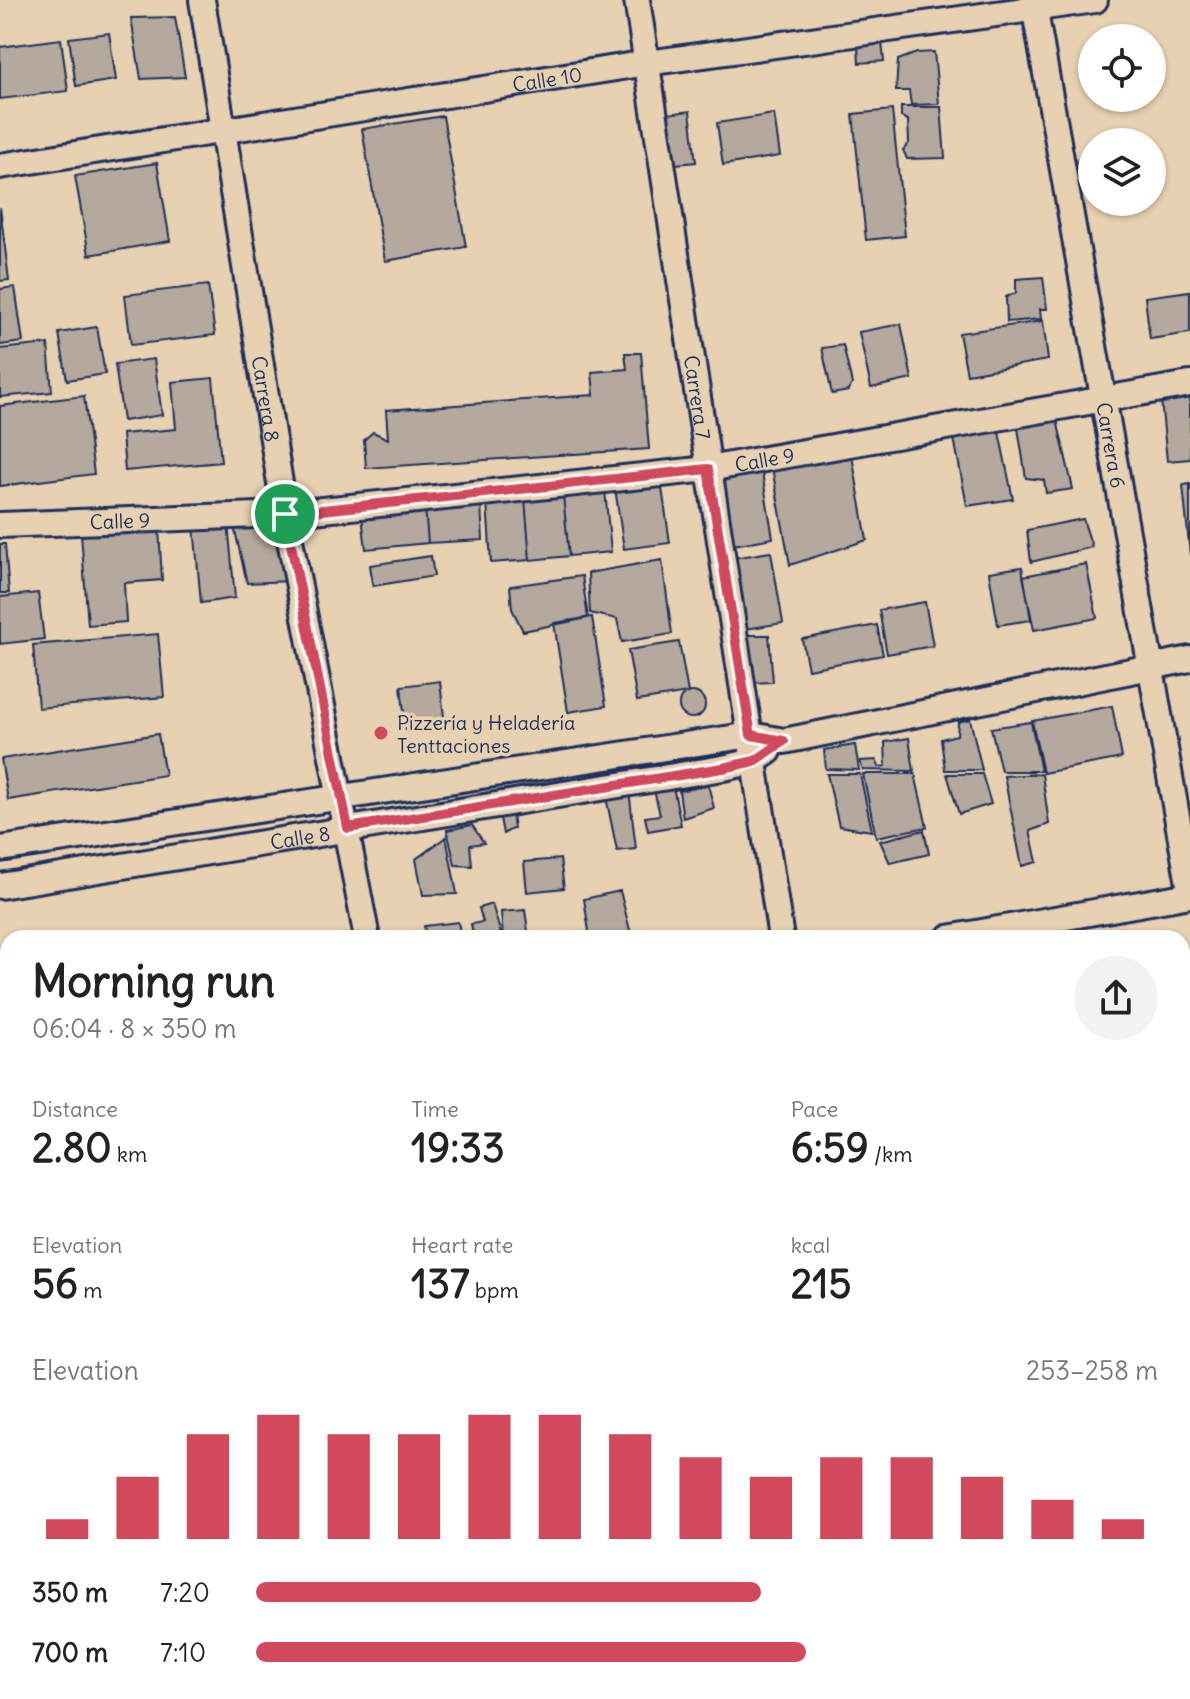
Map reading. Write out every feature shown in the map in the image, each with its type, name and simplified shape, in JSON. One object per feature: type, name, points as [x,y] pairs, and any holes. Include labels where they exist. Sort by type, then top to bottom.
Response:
[{"type":"street","name":"Carrera 8","points":[[202,0],[285,514],[343,798],[366,930]]},
{"type":"street","name":"Carrera 7","points":[[637,0],[780,930]]},
{"type":"street","name":"Calle 10","points":[[0,166],[1034,4],[1095,0]]},
{"type":"street","name":"Carrera 6","points":[[1034,4],[1190,893]]},
{"type":"street","name":"Calle 9","points":[[0,525],[285,514],[708,469],[1190,384]]},
{"type":"street","name":"Calle 8","points":[[0,849],[751,735],[784,741],[1190,659]]},
{"type":"street","name":"Calle 8","points":[[0,886],[755,761],[784,741]]},
{"type":"street","points":[[991,930],[1190,893]]},
{"type":"building","points":[[175,17],[185,77],[141,79],[131,18]]},
{"type":"building","points":[[109,33],[116,80],[76,86],[69,38]]},
{"type":"building","points":[[61,39],[68,91],[0,99],[0,47]]},
{"type":"building","points":[[882,42],[884,61],[859,63],[858,45]]},
{"type":"building","points":[[934,52],[939,104],[911,105],[909,91],[896,91],[898,60],[917,53]]},
{"type":"building","points":[[901,107],[941,107],[945,158],[907,159],[903,150],[909,143],[908,120],[901,117]]},
{"type":"building","points":[[892,110],[905,236],[866,240],[853,114]]},
{"type":"building","points":[[690,111],[696,162],[666,165],[659,115]]},
{"type":"building","points":[[774,114],[780,156],[723,165],[717,123]]},
{"type":"building","points":[[443,116],[466,247],[385,261],[362,129]]},
{"type":"building","points":[[157,163],[170,241],[89,255],[75,176]]},
{"type":"building","points":[[0,207],[9,280],[0,281]]},
{"type":"building","points":[[1043,277],[1047,309],[1040,309],[1041,319],[1007,322],[1006,297],[1016,293],[1016,279]]},
{"type":"building","points":[[208,285],[215,335],[131,345],[125,295]]},
{"type":"building","points":[[15,287],[23,342],[0,345],[0,289]]},
{"type":"building","points":[[1190,291],[1190,333],[1150,339],[1145,297]]},
{"type":"building","points":[[1043,321],[1048,360],[967,374],[959,333]]},
{"type":"building","points":[[901,324],[912,379],[871,388],[859,332]]},
{"type":"building","points":[[97,327],[105,374],[67,380],[59,333]]},
{"type":"building","points":[[48,344],[52,392],[0,397],[0,349]]},
{"type":"building","points":[[843,345],[852,384],[848,391],[832,394],[822,348]]},
{"type":"building","points":[[625,353],[641,353],[649,449],[366,468],[364,440],[373,432],[388,439],[386,410],[594,395],[592,372],[627,369]]},
{"type":"building","points":[[154,359],[162,415],[123,421],[115,364]]},
{"type":"building","points":[[213,378],[221,462],[125,471],[122,434],[176,429],[172,382]]},
{"type":"building","points":[[1190,388],[1190,459],[1167,461],[1160,390]]},
{"type":"building","points":[[84,396],[94,474],[0,486],[0,406]]},
{"type":"building","points":[[1057,420],[1073,489],[1046,493],[1044,480],[1026,478],[1018,428]]},
{"type":"building","points":[[999,432],[1013,499],[967,506],[954,438]]},
{"type":"building","points":[[852,456],[867,540],[790,565],[772,468]]},
{"type":"building","points":[[762,473],[773,538],[733,545],[722,480]]},
{"type":"building","points":[[661,481],[670,543],[624,549],[615,488]]},
{"type":"building","points":[[1190,484],[1190,555],[1183,485]]},
{"type":"building","points":[[605,490],[611,552],[569,556],[563,495]]},
{"type":"building","points":[[563,495],[569,556],[530,560],[525,499]]},
{"type":"building","points":[[525,499],[530,560],[491,563],[487,502]]},
{"type":"building","points":[[481,504],[483,540],[428,543],[425,507]]},
{"type":"building","points":[[425,507],[428,543],[366,549],[361,509]]},
{"type":"building","points":[[1083,519],[1092,547],[1031,562],[1027,530]]},
{"type":"building","points":[[268,521],[290,581],[247,583],[233,522]]},
{"type":"building","points":[[228,523],[235,598],[201,603],[194,526]]},
{"type":"building","points":[[159,528],[162,580],[124,583],[126,622],[88,625],[81,534]]},
{"type":"building","points":[[0,544],[5,544],[9,593],[0,593]]},
{"type":"building","points":[[771,552],[783,623],[739,630],[726,559]]},
{"type":"building","points":[[431,556],[434,576],[373,586],[370,565]]},
{"type":"building","points":[[662,560],[672,634],[622,642],[617,619],[590,613],[588,573]]},
{"type":"building","points":[[1086,564],[1097,618],[1034,630],[1023,576]]},
{"type":"building","points":[[1022,567],[1031,620],[998,625],[989,572]]},
{"type":"building","points":[[582,576],[588,618],[523,631],[512,609],[510,586]]},
{"type":"building","points":[[38,593],[44,639],[0,644],[0,597]]},
{"type":"building","points":[[925,602],[933,646],[887,654],[879,610]]},
{"type":"building","points":[[592,617],[606,706],[568,712],[554,623]]},
{"type":"building","points":[[877,625],[883,655],[808,669],[802,639]]},
{"type":"building","points":[[158,634],[164,697],[38,708],[33,645]]},
{"type":"building","points":[[744,635],[769,635],[773,682],[748,683]]},
{"type":"building","points":[[679,642],[688,693],[637,701],[628,650]]},
{"type":"building","points":[[440,681],[445,726],[406,730],[401,686]]},
{"type":"building","points":[[692,692],[701,696],[705,705],[701,714],[692,718],[683,714],[679,705],[683,696]]},
{"type":"building","points":[[1112,706],[1122,758],[1043,773],[1032,721]]},
{"type":"building","points":[[970,719],[982,770],[945,770],[941,739],[957,735],[958,722]]},
{"type":"building","points":[[1031,722],[1041,771],[1001,771],[991,728]]},
{"type":"building","points":[[158,734],[165,775],[8,800],[1,759]]},
{"type":"building","points":[[909,738],[914,771],[863,770],[860,761],[876,760],[879,767],[886,766],[885,742]]},
{"type":"building","points":[[855,745],[859,770],[826,769],[824,750]]},
{"type":"building","points":[[827,774],[860,774],[872,831],[839,826]]},
{"type":"building","points":[[863,774],[915,774],[927,827],[876,837]]},
{"type":"building","points":[[947,774],[982,774],[991,804],[959,814]]},
{"type":"building","points":[[1042,774],[1049,824],[1030,831],[1037,862],[1022,866],[1004,776]]},
{"type":"building","points":[[672,782],[681,825],[648,831],[645,817],[660,815],[653,786]]},
{"type":"building","points":[[708,785],[714,808],[683,818],[679,791]]},
{"type":"building","points":[[629,790],[636,849],[617,851],[606,797]]},
{"type":"building","points":[[512,815],[514,828],[503,834],[500,818]]},
{"type":"building","points":[[472,825],[484,843],[470,845],[472,866],[455,865],[447,830]]},
{"type":"building","points":[[924,830],[929,854],[890,863],[880,841]]},
{"type":"building","points":[[446,837],[457,894],[423,895],[416,859]]},
{"type":"building","points":[[560,859],[564,888],[527,892],[524,862]]},
{"type":"building","points":[[620,891],[630,930],[589,930],[584,899]]},
{"type":"building","points":[[492,904],[500,930],[472,930],[471,924],[483,922],[479,908]]},
{"type":"building","points":[[525,910],[528,930],[502,930],[501,912]]},
{"type":"building","points":[[458,922],[460,930],[425,930],[424,926]]},
{"type":"building","points":[[1073,924],[1074,930],[1051,930]]},
{"type":"place","name":"Pizzería y Heladería Tenttaciones","points":[[381,733]]},
{"type":"route","points":[[708,469],[751,735],[784,741],[755,761],[723,768],[348,828],[285,514],[708,469]]}]
